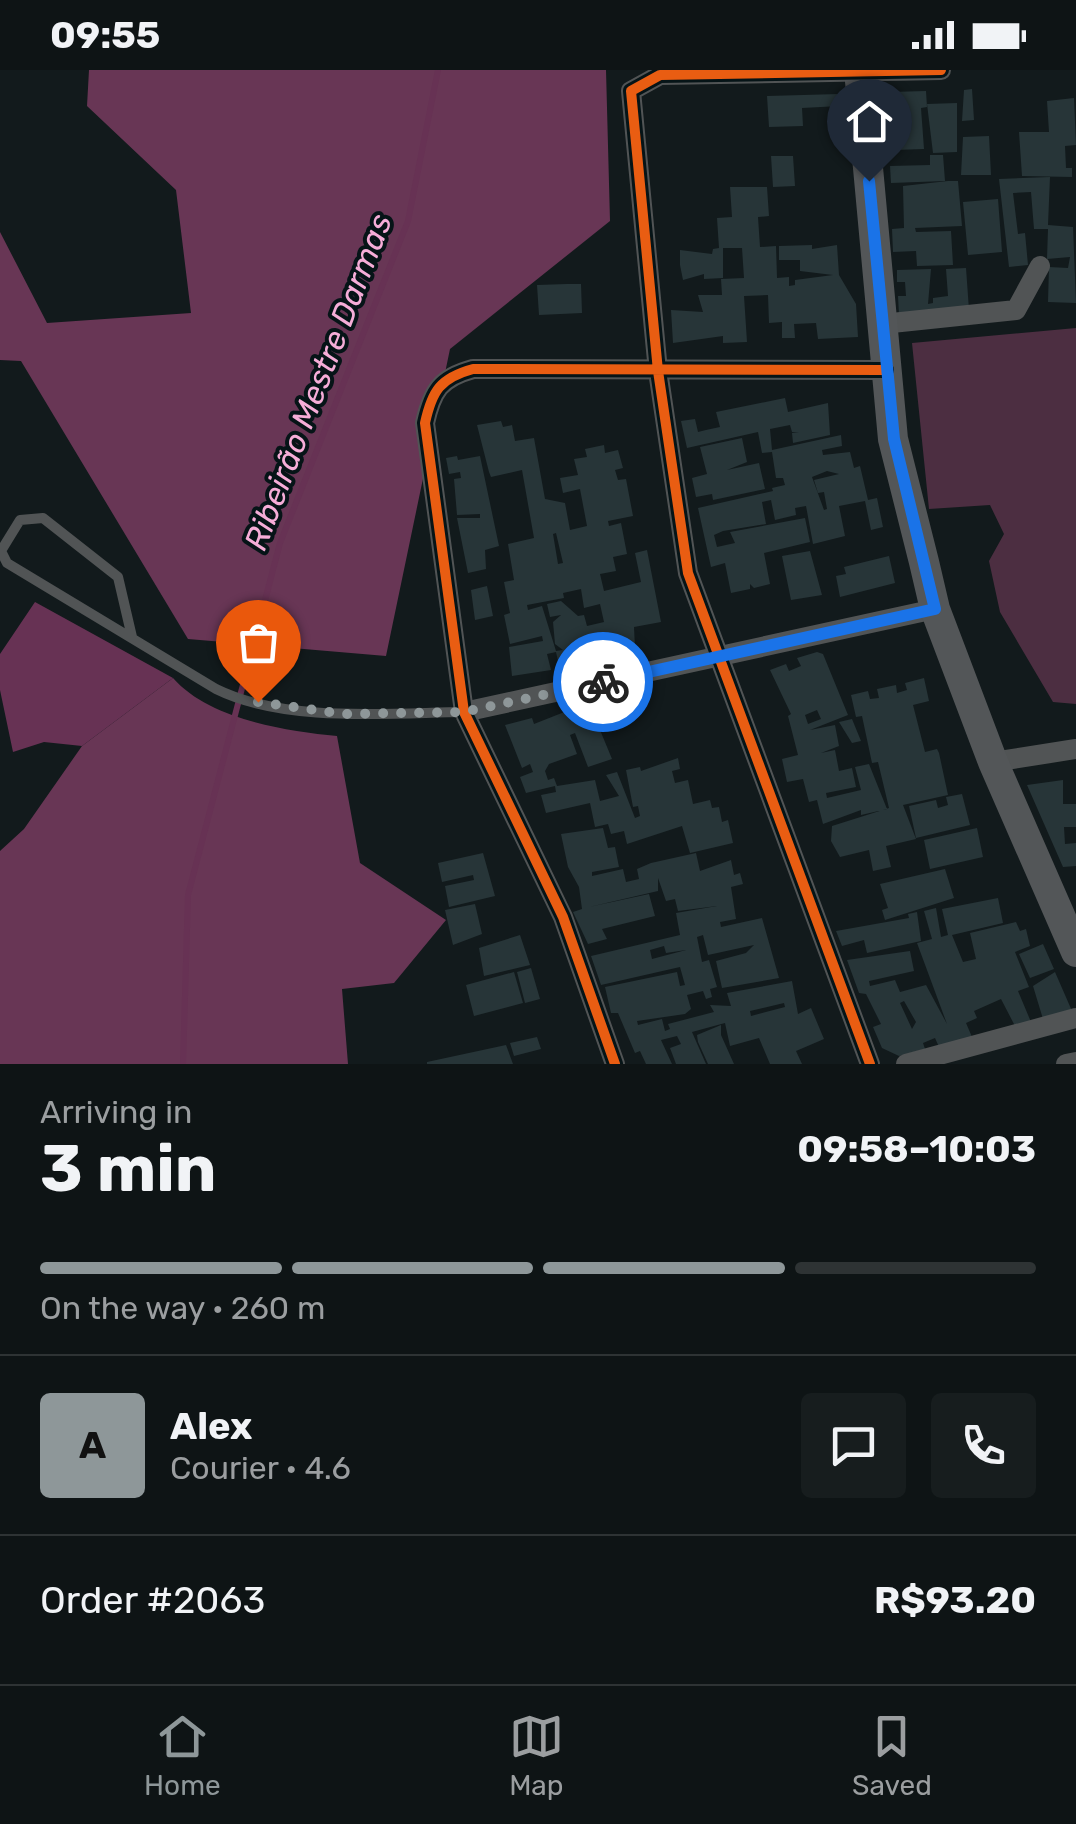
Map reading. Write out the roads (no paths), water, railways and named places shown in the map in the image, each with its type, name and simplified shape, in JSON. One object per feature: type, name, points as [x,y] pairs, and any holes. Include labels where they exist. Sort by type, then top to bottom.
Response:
[{"type":"street","points":[[870,1064],[688,573],[658,371],[631,92],[660,76],[941,70]]},
{"type":"street","points":[[859,72],[894,439],[935,609],[993,762],[1076,952]]},
{"type":"street","points":[[882,324],[1016,310],[1040,266]]},
{"type":"street","points":[[615,1064],[563,917],[464,712],[425,423],[432,393],[449,376],[473,369],[886,370]]},
{"type":"street","points":[[464,712],[935,609]]},
{"type":"street","points":[[993,762],[1076,749]]},
{"type":"street","points":[[906,1064],[1076,1018]]},
{"type":"street","points":[[1066,1064],[1076,1062]]},
{"type":"lane","points":[[132,637],[118,578],[43,518],[20,520],[3,541],[1,551],[7,563],[216,688],[258,702],[343,714],[464,712]]},
{"type":"waterway","name":"Ribeirão Mestre Darmas","points":[[183,1064],[188,895],[280,543],[408,221],[438,70]]}]
